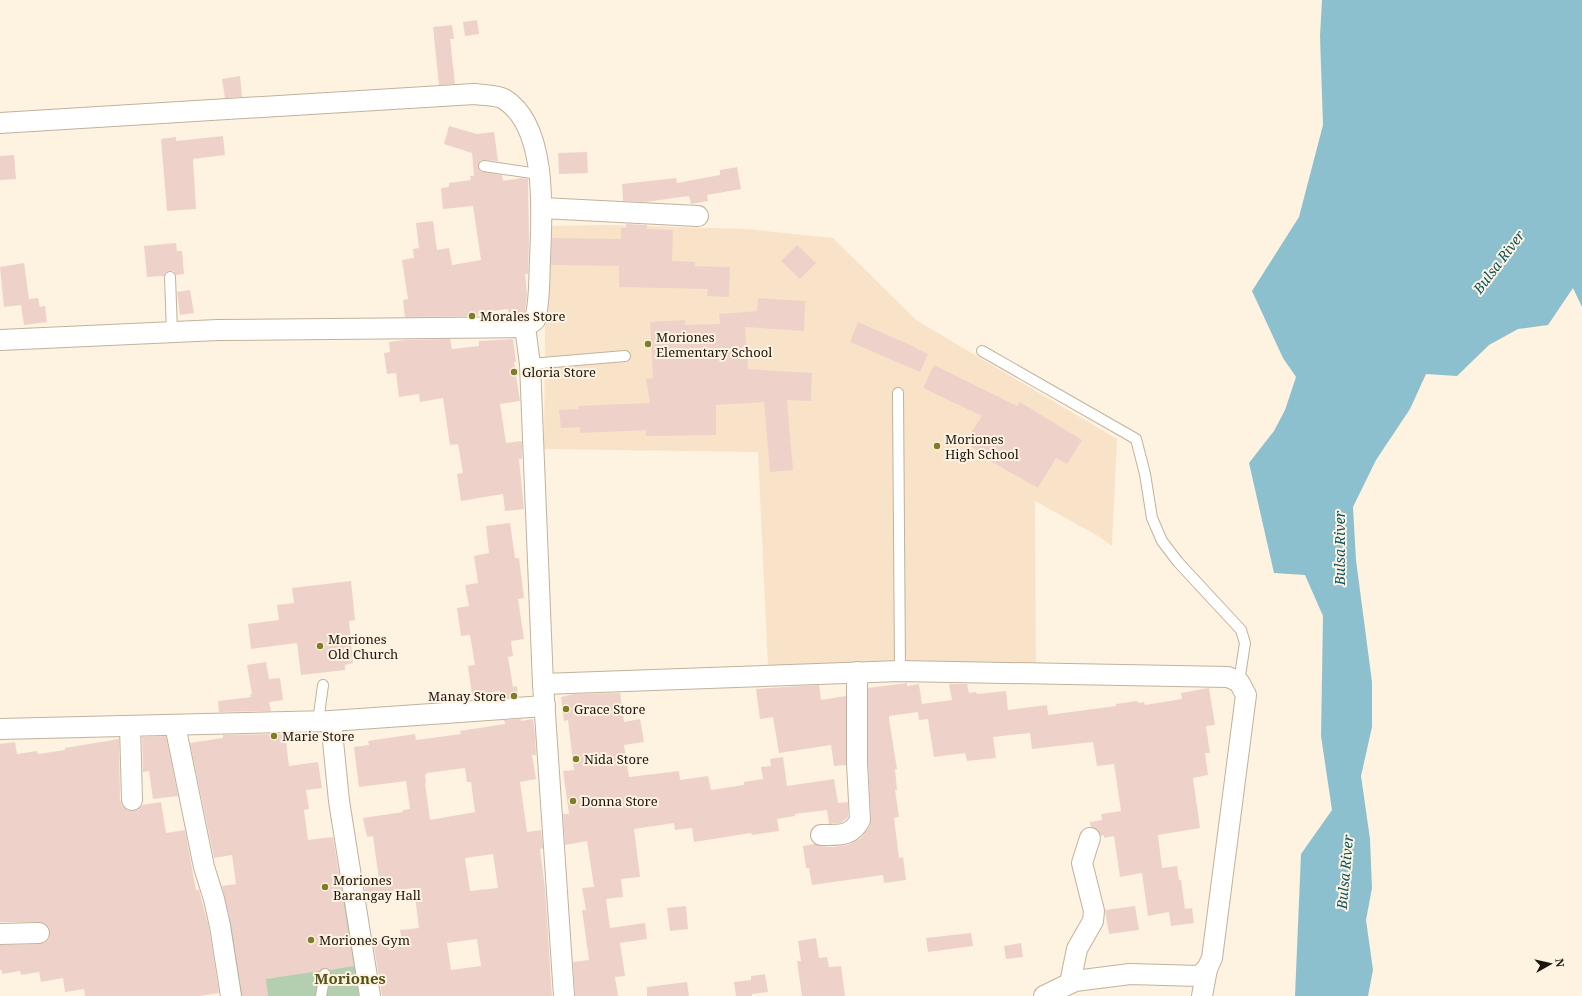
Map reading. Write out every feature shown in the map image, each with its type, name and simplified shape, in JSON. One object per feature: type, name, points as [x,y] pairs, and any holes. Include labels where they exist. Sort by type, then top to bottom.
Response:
[{"type":"street","points":[[0,123],[474,94],[503,98],[519,111],[529,130],[536,152],[542,208],[539,305],[535,320],[525,327],[218,330],[0,340]]},
{"type":"street","points":[[542,208],[698,216]]},
{"type":"street","points":[[525,327],[530,364],[544,706],[564,996]]},
{"type":"street","points":[[543,684],[900,671],[1228,677],[1239,682],[1246,695],[1212,958],[1207,969],[1202,996]]},
{"type":"street","points":[[821,835],[845,835],[856,827],[860,820],[857,763],[857,672]]},
{"type":"street","points":[[0,729],[325,721],[544,706]]},
{"type":"street","points":[[325,721],[370,996]]},
{"type":"street","points":[[175,725],[204,867],[214,899],[220,926],[231,996]]},
{"type":"street","points":[[130,726],[132,800]]},
{"type":"street","points":[[1070,983],[1076,949],[1093,921],[1094,911],[1082,863],[1090,838]]},
{"type":"street","points":[[0,934],[39,933]]},
{"type":"street","points":[[1044,996],[1070,983],[1130,974],[1199,976],[1207,969]]},
{"type":"lane","points":[[484,166],[538,174]]},
{"type":"lane","points":[[170,277],[172,332]]},
{"type":"lane","points":[[982,351],[1136,439],[1145,474],[1152,518],[1162,541],[1178,562],[1241,630],[1245,643],[1239,682]]},
{"type":"lane","points":[[530,364],[625,356]]},
{"type":"lane","points":[[898,393],[900,671]]},
{"type":"lane","points":[[323,685],[325,721]]},
{"type":"lane","points":[[321,996],[325,974]]},
{"type":"shaded area","name":"Moriones High School","points":[[608,225],[746,229],[833,238],[916,320],[1117,439],[1112,546],[1098,536],[1035,501],[1036,667],[768,667],[758,452],[544,449],[546,226]]},
{"type":"green space","points":[[350,900],[364,996],[238,996],[227,920]]},
{"type":"water","name":"Bulsa River","points":[[1322,0],[1582,0],[1582,307],[1573,288],[1548,325],[1518,329],[1489,345],[1457,376],[1426,374],[1410,409],[1376,460],[1353,507],[1356,560],[1372,682],[1372,727],[1361,776],[1370,839],[1372,888],[1366,920],[1373,970],[1368,996],[1295,996],[1301,854],[1332,810],[1321,736],[1323,616],[1305,575],[1274,573],[1249,463],[1274,431],[1285,410],[1296,377],[1283,358],[1252,291],[1299,217],[1323,125],[1320,36]]},
{"type":"building","points":[[477,20],[479,34],[465,36],[463,22]]},
{"type":"building","points":[[452,25],[454,39],[450,39],[455,84],[439,85],[433,27]]},
{"type":"building","points":[[240,76],[242,97],[225,98],[222,79]]},
{"type":"building","points":[[449,126],[477,134],[494,132],[498,161],[481,160],[478,165],[480,171],[502,175],[503,181],[521,178],[528,179],[528,274],[525,274],[527,295],[525,313],[521,316],[509,316],[508,309],[478,313],[478,316],[405,317],[403,300],[408,299],[402,260],[414,258],[413,249],[419,248],[416,223],[433,221],[437,250],[449,248],[452,265],[481,260],[473,206],[443,209],[441,188],[449,187],[449,183],[471,180],[470,176],[474,176],[472,153],[444,144]]},
{"type":"building","points":[[223,136],[225,155],[193,159],[196,209],[167,211],[161,139],[176,137],[176,141]]},
{"type":"building","points":[[587,152],[588,173],[559,174],[558,153]]},
{"type":"building","points":[[14,155],[16,179],[0,180],[0,156]]},
{"type":"building","points":[[737,167],[741,189],[707,195],[708,201],[691,204],[689,196],[645,202],[623,201],[622,184],[676,178],[677,183],[720,175],[720,170]]},
{"type":"building","points":[[626,224],[647,225],[647,229],[673,230],[672,261],[695,262],[695,266],[730,267],[729,297],[707,296],[708,289],[619,287],[619,266],[551,265],[552,238],[621,239],[621,228],[626,228]]},
{"type":"building","points":[[176,243],[177,251],[182,251],[184,274],[176,275],[173,271],[169,271],[166,272],[164,276],[147,277],[144,246]]},
{"type":"building","points":[[797,245],[816,263],[800,279],[781,261]]},
{"type":"building","points":[[24,263],[29,299],[38,298],[40,307],[45,306],[47,322],[24,325],[21,305],[4,307],[0,267]]},
{"type":"building","points":[[190,290],[194,313],[180,315],[177,292]]},
{"type":"building","points":[[758,298],[805,301],[804,331],[745,327],[748,369],[812,373],[811,401],[787,400],[793,470],[770,472],[764,402],[716,405],[716,435],[646,436],[646,430],[580,433],[580,427],[561,428],[559,410],[579,409],[578,406],[650,403],[646,379],[653,378],[650,322],[685,320],[685,325],[720,324],[719,314],[757,311]]},
{"type":"building","points":[[858,322],[928,354],[920,372],[850,342]]},
{"type":"building","points":[[450,339],[452,349],[479,346],[479,341],[513,339],[516,362],[514,362],[520,401],[500,404],[506,443],[522,441],[522,459],[519,459],[524,509],[505,511],[503,494],[461,501],[457,474],[463,473],[458,444],[450,445],[443,398],[420,402],[419,394],[399,397],[396,373],[387,374],[384,353],[390,352],[389,342],[404,340]]},
{"type":"building","points":[[934,365],[1017,406],[1020,402],[1082,440],[1067,464],[1056,458],[1038,488],[985,458],[986,457],[965,442],[982,416],[923,388]]},
{"type":"building","points":[[510,523],[515,558],[519,558],[524,598],[518,599],[524,639],[511,641],[513,656],[508,657],[513,687],[517,686],[518,696],[501,698],[500,691],[472,695],[468,666],[475,665],[470,635],[461,636],[457,608],[469,606],[465,585],[478,583],[474,556],[489,553],[486,526]]},
{"type":"building","points":[[351,581],[355,620],[349,621],[353,663],[345,665],[345,670],[301,675],[297,643],[251,649],[248,624],[279,620],[277,605],[294,603],[292,588]]},
{"type":"building","points":[[266,662],[269,679],[280,678],[283,700],[269,702],[271,711],[219,712],[218,701],[251,697],[250,694],[252,694],[247,665]]},
{"type":"building","points":[[907,683],[907,686],[919,684],[922,704],[952,700],[949,684],[967,684],[969,693],[976,692],[977,694],[1006,691],[1008,710],[1047,705],[1048,715],[1116,706],[1116,704],[1137,701],[1139,703],[1144,702],[1145,705],[1182,699],[1181,693],[1209,688],[1215,725],[1206,726],[1210,753],[1205,753],[1208,775],[1193,778],[1200,828],[1158,835],[1162,868],[1177,866],[1179,880],[1181,880],[1185,909],[1192,908],[1194,923],[1171,926],[1169,912],[1148,916],[1142,873],[1120,877],[1114,836],[1104,838],[1104,835],[1101,836],[1098,830],[1091,827],[1090,822],[1102,820],[1101,814],[1121,811],[1114,764],[1097,766],[1093,742],[1032,749],[1030,733],[993,737],[996,758],[967,761],[965,753],[934,757],[928,719],[919,720],[918,712],[889,716],[897,769],[895,769],[897,790],[895,790],[899,817],[894,818],[899,858],[903,857],[906,880],[884,883],[883,875],[812,885],[809,868],[806,868],[803,846],[815,844],[833,847],[848,845],[861,838],[870,826],[868,688]]},
{"type":"building","points":[[819,685],[821,700],[846,696],[846,765],[834,766],[831,745],[779,753],[773,717],[760,719],[756,689]]},
{"type":"building","points":[[620,693],[624,722],[640,719],[644,742],[624,745],[629,777],[679,771],[680,780],[708,776],[711,790],[744,785],[744,782],[763,779],[761,767],[771,766],[770,759],[783,757],[787,786],[834,779],[838,803],[848,802],[848,817],[841,823],[829,824],[827,810],[795,814],[795,816],[777,819],[779,831],[752,835],[751,833],[694,842],[692,828],[675,830],[674,823],[634,829],[640,877],[621,879],[623,897],[606,899],[610,928],[645,923],[647,939],[620,943],[625,976],[615,977],[618,996],[575,996],[573,962],[589,960],[582,910],[586,910],[582,888],[594,887],[587,841],[565,845],[563,814],[569,814],[563,771],[574,770],[568,720],[564,721],[561,697],[574,694]]},
{"type":"building","points":[[521,719],[521,721],[533,719],[536,755],[532,755],[536,779],[520,782],[527,832],[541,830],[543,848],[540,849],[545,889],[552,996],[382,996],[373,941],[401,936],[400,930],[419,928],[414,888],[386,892],[386,896],[366,898],[364,882],[379,880],[373,836],[367,837],[363,818],[403,812],[403,810],[410,809],[406,781],[359,787],[354,747],[369,745],[368,741],[415,734],[416,740],[461,734],[460,731],[505,724],[504,720]],"holes":[[[465,768],[467,782],[471,782],[475,812],[430,820],[425,775],[427,773]],[[493,854],[498,888],[470,891],[465,858]],[[477,939],[481,966],[451,970],[447,943]]]},
{"type":"building","points":[[285,734],[289,766],[318,762],[322,788],[306,790],[309,809],[304,810],[308,840],[333,837],[354,966],[330,970],[323,968],[319,971],[266,979],[268,996],[242,996],[231,924],[222,886],[236,884],[232,855],[214,858],[190,743],[223,738],[223,735]]},
{"type":"building","points":[[166,736],[178,796],[153,799],[149,771],[143,772],[142,737]]},
{"type":"building","points":[[119,739],[120,800],[122,806],[127,810],[133,811],[138,810],[142,805],[161,802],[166,833],[185,830],[196,890],[199,890],[209,928],[219,993],[199,996],[85,996],[84,989],[65,992],[63,978],[41,982],[39,972],[21,975],[20,971],[2,974],[2,970],[0,970],[0,945],[45,943],[49,938],[50,933],[49,927],[44,923],[0,922],[0,744],[15,742],[17,754],[37,751],[38,754]]},
{"type":"building","points":[[686,906],[688,929],[670,931],[667,908]]},
{"type":"building","points":[[1135,906],[1139,930],[1109,934],[1105,910]]},
{"type":"building","points":[[971,933],[973,946],[928,952],[926,938]]},
{"type":"building","points":[[816,938],[819,958],[827,957],[829,967],[841,966],[845,996],[802,996],[797,961],[801,961],[798,941]]},
{"type":"building","points":[[1021,943],[1023,957],[1006,959],[1004,946]]},
{"type":"building","points":[[765,974],[768,992],[752,994],[752,996],[736,996],[734,982],[751,980],[751,976]]},
{"type":"building","points":[[687,982],[689,996],[647,996],[647,987]]},
{"type":"place","name":"Morales Store","points":[[472,316]]},
{"type":"place","name":"Moriones Elementary School","points":[[648,344]]},
{"type":"place","name":"Gloria Store","points":[[514,372]]},
{"type":"place","name":"Moriones High School","points":[[937,446]]},
{"type":"place","name":"Moriones Old Church","points":[[320,646]]},
{"type":"place","name":"Manay Store","points":[[514,696]]},
{"type":"place","name":"Grace Store","points":[[566,709]]},
{"type":"place","name":"Marie Store","points":[[274,736]]},
{"type":"place","name":"Nida Store","points":[[576,759]]},
{"type":"place","name":"Donna Store","points":[[573,801]]},
{"type":"place","name":"Moriones Barangay Hall","points":[[325,887]]},
{"type":"place","name":"Moriones Gym","points":[[311,940]]},
{"type":"district","name":"Moriones","points":[[350,979]]}]
